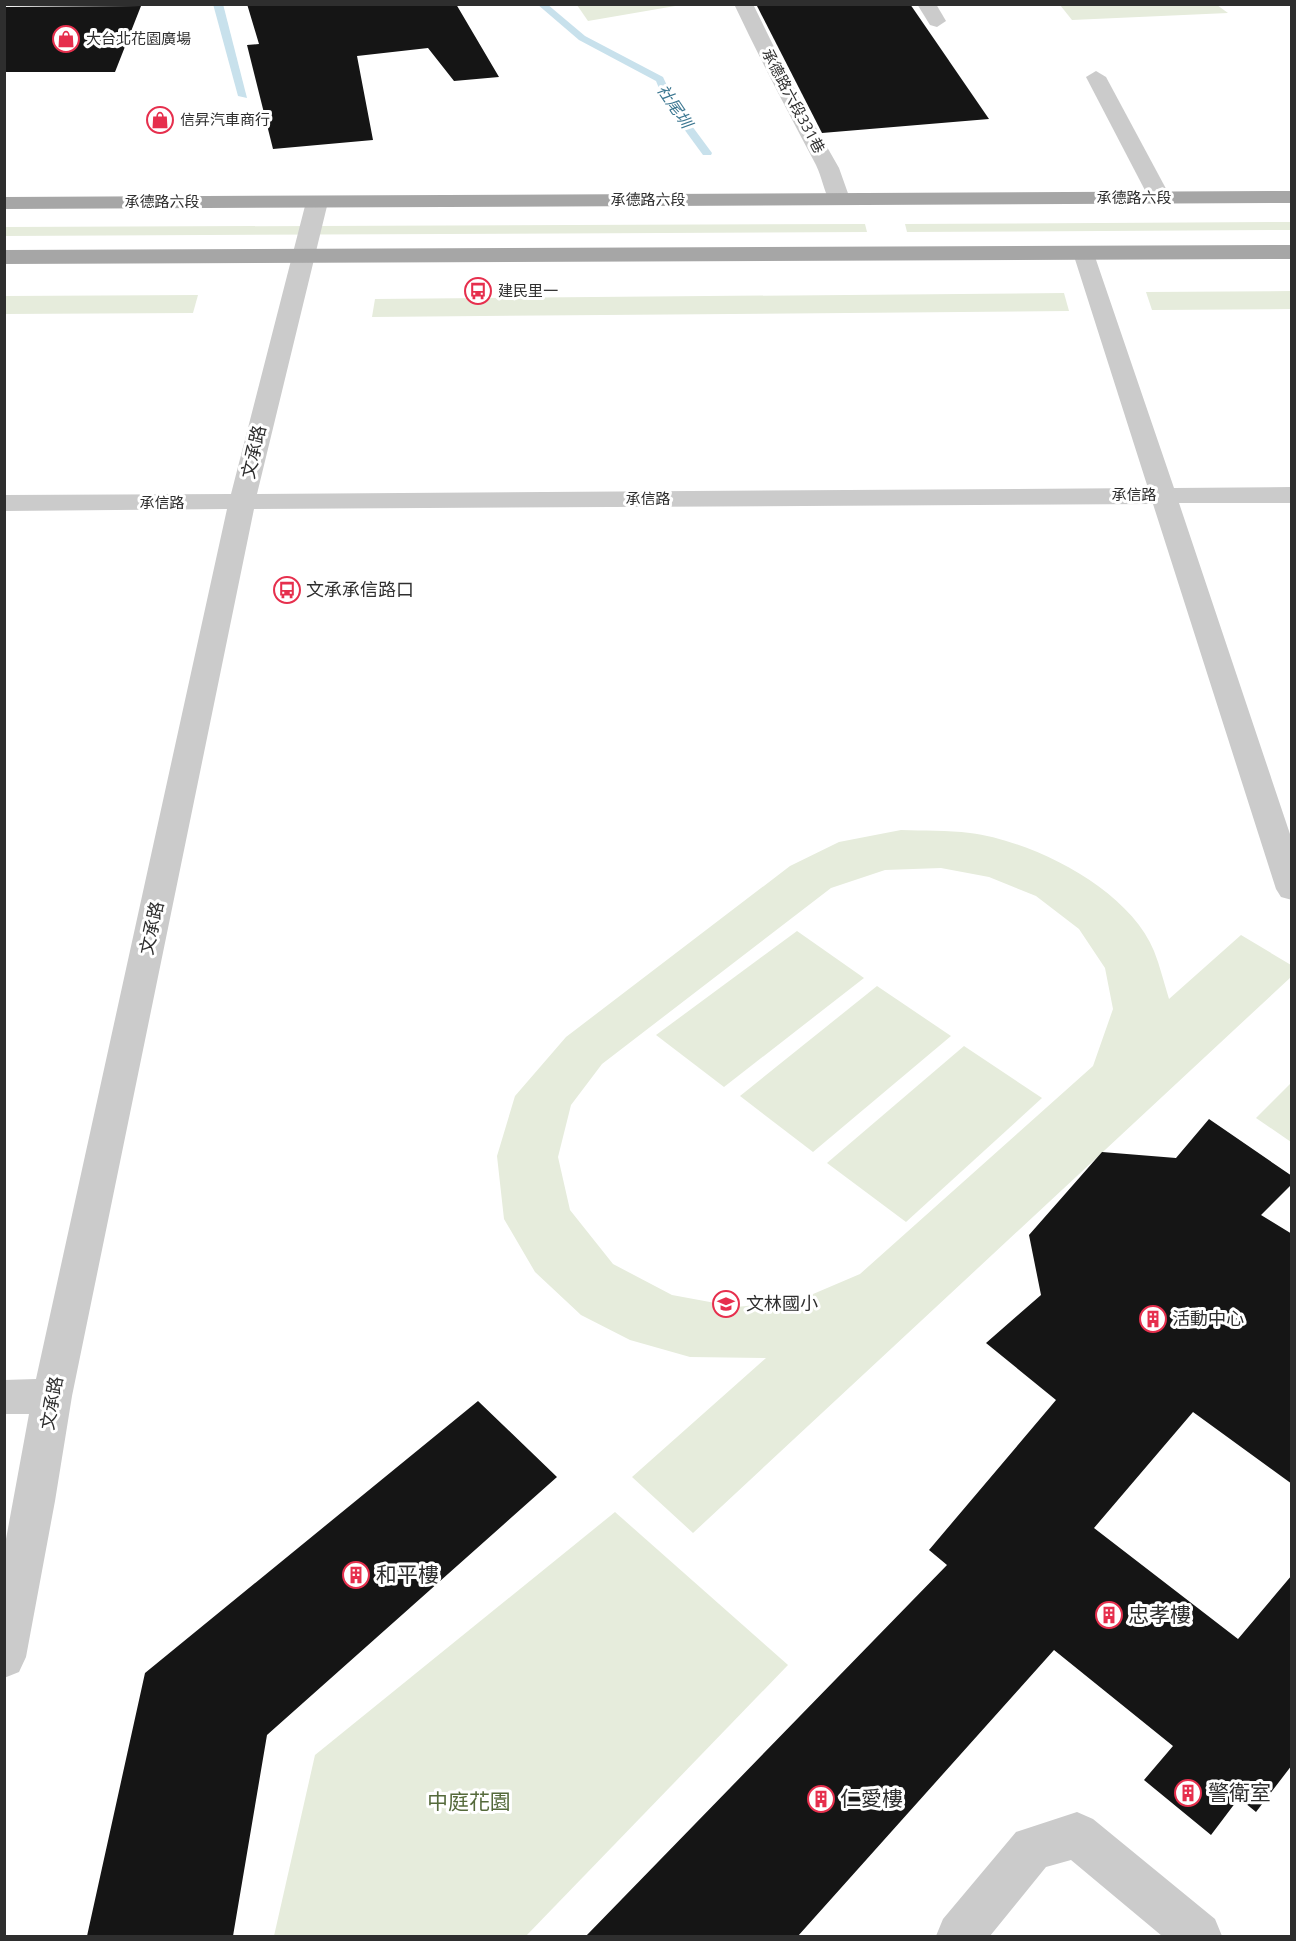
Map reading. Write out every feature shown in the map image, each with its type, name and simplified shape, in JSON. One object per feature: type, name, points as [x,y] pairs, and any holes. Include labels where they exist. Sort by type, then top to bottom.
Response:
[{"type":"main road","name":"承德路六段","points":[[4,203],[1292,197]]},
{"type":"main road","points":[[4,257],[1292,252]]},
{"type":"street","name":"承德路六段331巷","points":[[743,4],[788,96],[828,168],[839,199]]},
{"type":"street","points":[[926,4],[937,21]]},
{"type":"street","points":[[1096,77],[1160,198]]},
{"type":"street","name":"文承路","points":[[4,1657],[35,1501],[52,1396],[243,502],[302,255],[317,202]]},
{"type":"street","points":[[1083,253],[1292,890]]},
{"type":"street","name":"承信路","points":[[4,503],[1292,495]]},
{"type":"street","points":[[4,1397],[52,1396]]},
{"type":"street","points":[[960,1936],[1032,1848],[1077,1835],[1198,1936]]},
{"type":"green space","points":[[577,5],[681,5],[588,21]]},
{"type":"green space","points":[[1060,5],[1217,5],[1228,13],[1072,20]]},
{"type":"green space","points":[[1291,222],[1291,230],[907,232],[905,224]]},
{"type":"green space","points":[[865,224],[867,232],[5,236],[4,227]]},
{"type":"green space","points":[[1291,291],[1291,309],[1152,310],[1146,292]]},
{"type":"green space","points":[[1064,293],[1069,311],[372,317],[375,299]]},
{"type":"green space","points":[[198,295],[193,313],[5,314],[5,296]]},
{"type":"green space","points":[[901,830],[953,831],[995,838],[1022,846],[1049,858],[1076,872],[1101,889],[1124,908],[1142,928],[1154,951],[1169,999],[1241,935],[1291,965],[1291,977],[693,1533],[632,1477],[766,1358],[690,1357],[630,1340],[581,1315],[535,1272],[504,1219],[497,1156],[515,1096],[566,1037],[790,866],[839,842]],"holes":[[[941,868],[989,877],[1036,896],[1079,929],[1105,968],[1113,1009],[1093,1066],[860,1274],[799,1300],[737,1307],[672,1295],[613,1264],[570,1210],[558,1157],[571,1105],[602,1064],[831,888],[885,870]]]},
{"type":"green space","points":[[797,931],[864,978],[724,1087],[656,1035]]},
{"type":"green space","points":[[877,986],[951,1036],[813,1152],[740,1096]]},
{"type":"green space","points":[[964,1046],[1042,1098],[906,1222],[827,1163]]},
{"type":"green space","points":[[1291,1083],[1291,1142],[1256,1118]]},
{"type":"green space","name":"中庭花園","points":[[615,1512],[788,1665],[526,1936],[274,1936],[315,1755]]},
{"type":"building","points":[[247,4],[456,4],[499,77],[454,81],[428,48],[357,56],[373,140],[273,149],[247,45],[259,44]]},
{"type":"building","points":[[756,4],[910,4],[989,119],[822,133]]},
{"type":"building","name":"大台北花園廣場","points":[[141,6],[115,72],[4,72],[4,7]]},
{"type":"building","points":[[1209,1119],[1292,1176],[1292,1184],[1261,1215],[1292,1234],[1292,1484],[1193,1412],[1094,1528],[1238,1639],[1292,1575],[1292,1765],[1256,1812],[1239,1798],[1211,1835],[1144,1780],[1173,1746],[1054,1650],[798,1936],[586,1936],[947,1565],[929,1550],[1056,1400],[986,1343],[1041,1295],[1029,1235],[1102,1152],[1176,1158]]},
{"type":"building","name":"和平樓","points":[[478,1401],[557,1477],[267,1735],[233,1936],[87,1936],[145,1673]]},
{"type":"waterway","points":[[218,4],[243,96]]},
{"type":"waterway","name":"社尾圳","points":[[541,4],[582,38],[660,79],[670,103],[707,153]]},
{"type":"place","name":"大台北花園廣場","points":[[66,39]]},
{"type":"place","name":"信昇汽車商行","points":[[160,120]]},
{"type":"place","name":"建民里一","points":[[478,291]]},
{"type":"place","name":"文承承信路口","points":[[287,590]]},
{"type":"place","name":"文林國小","points":[[726,1304]]},
{"type":"place","name":"活動中心","points":[[1153,1319]]},
{"type":"place","name":"和平樓","points":[[356,1575]]},
{"type":"place","name":"忠孝樓","points":[[1109,1615]]},
{"type":"place","name":"警衛室","points":[[1188,1793]]},
{"type":"place","name":"仁愛樓","points":[[821,1799]]}]
